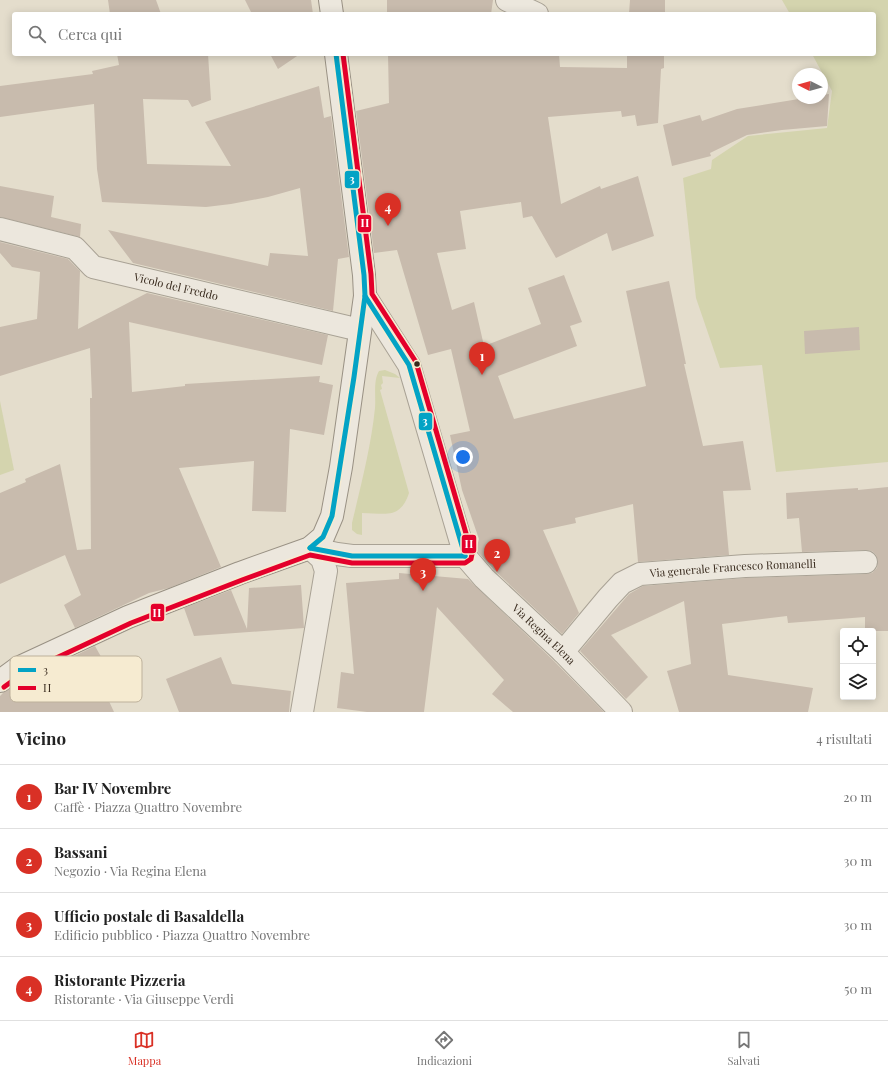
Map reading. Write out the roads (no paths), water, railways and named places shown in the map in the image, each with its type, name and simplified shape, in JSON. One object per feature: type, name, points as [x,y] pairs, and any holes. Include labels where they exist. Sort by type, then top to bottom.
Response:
[{"type":"street","points":[[330,0],[332,12]]},
{"type":"street","points":[[507,0],[533,12]]},
{"type":"street","points":[[44,656],[128,617],[240,573],[310,548],[323,537],[332,516],[342,459],[365,296],[364,275],[336,56]]},
{"type":"street","name":"Vicolo del Freddo","points":[[0,229],[75,248],[93,267],[360,330]]},
{"type":"street","points":[[310,548],[352,556],[465,556],[410,365],[365,296]]},
{"type":"street","points":[[302,712],[326,571],[322,559],[310,548]]},
{"type":"street","name":"Via Regina Elena","points":[[465,556],[484,578],[563,652],[621,712]]},
{"type":"street","name":"Via generale Francesco Romanelli","points":[[563,652],[622,583],[640,574],[745,566],[866,562]]},
{"type":"street","points":[[0,681],[10,674]]},
{"type":"place","name":"Ristorante Pizzeria","points":[[388,226]]},
{"type":"place","name":"Bar IV Novembre","points":[[482,375]]},
{"type":"place","name":"Bassani","points":[[497,572]]},
{"type":"place","name":"Ufficio postale di Basaldella","points":[[423,591]]}]
